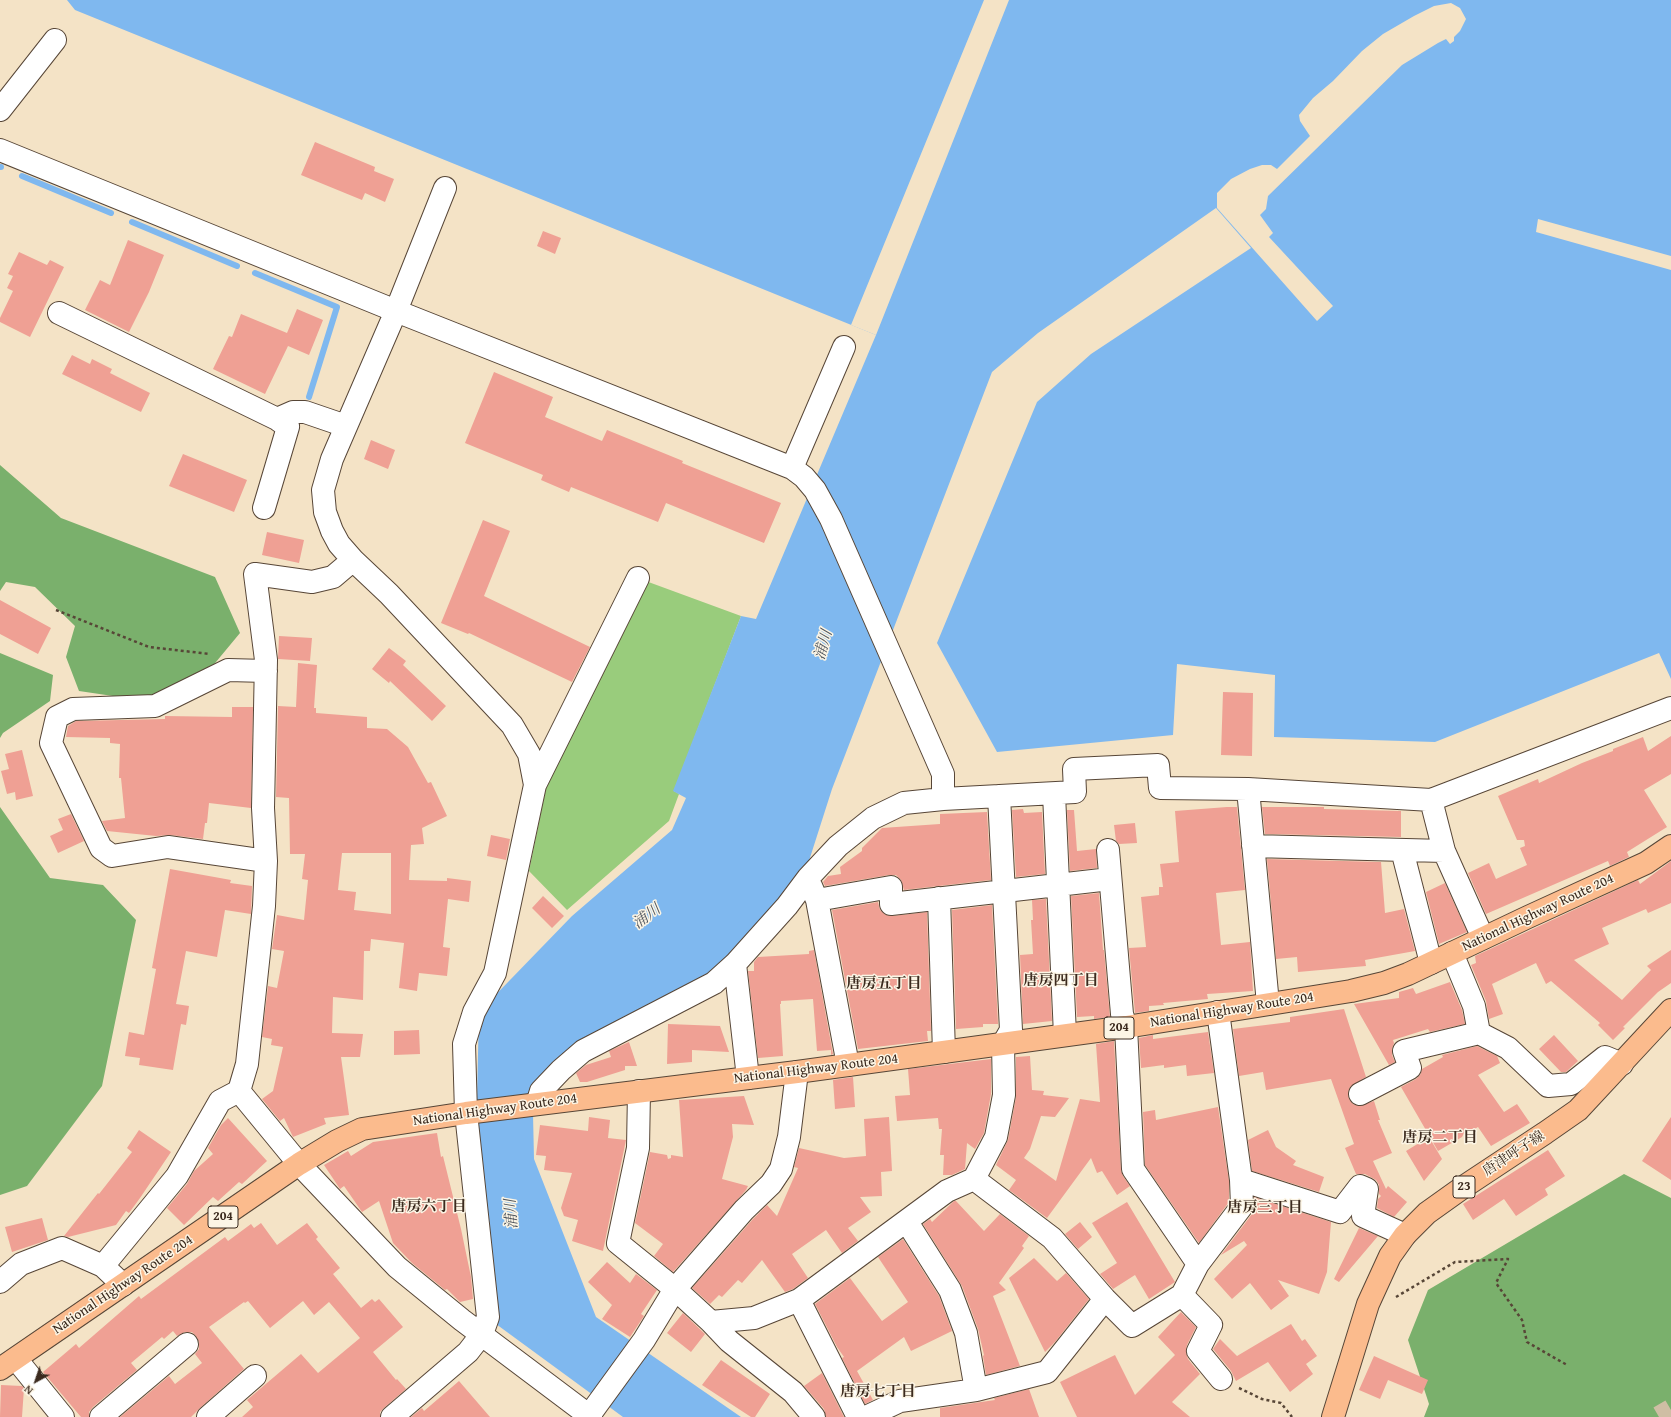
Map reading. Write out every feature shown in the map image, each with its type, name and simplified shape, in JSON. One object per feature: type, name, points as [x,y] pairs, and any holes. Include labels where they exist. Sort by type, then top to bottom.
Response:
[{"type":"main road","name":"National Highway Route 204","points":[[8,1364],[300,1164],[337,1141],[362,1129],[537,1104],[797,1072],[1126,1027],[1351,991],[1384,983],[1431,963],[1646,863],[1671,846]]},
{"type":"main road","name":"唐津呼子線","points":[[1333,1417],[1368,1304],[1390,1256],[1405,1235],[1427,1213],[1578,1110],[1671,1010]]},
{"type":"street","points":[[0,110],[55,40]]},
{"type":"street","points":[[0,150],[396,311],[792,468],[804,477],[815,490],[831,519],[943,774],[943,799]]},
{"type":"street","points":[[444,188],[396,311],[332,459],[323,490],[326,512],[332,531],[339,544],[353,560],[389,594],[512,725],[529,754],[535,785]]},
{"type":"street","points":[[59,313],[277,419],[288,427],[264,508]]},
{"type":"street","points":[[792,468],[844,347]]},
{"type":"street","points":[[277,419],[293,412],[305,412],[346,426]]},
{"type":"street","points":[[103,1266],[177,1176],[220,1101],[238,1091],[247,1064],[264,906],[266,861],[263,808],[266,660],[255,574],[312,582],[334,577],[353,560]]},
{"type":"street","points":[[392,1417],[468,1352],[482,1334],[488,1317],[466,1114],[464,1044],[474,1012],[495,973],[535,785],[638,578]]},
{"type":"street","points":[[266,671],[228,670],[155,706],[73,709],[57,717],[51,743],[101,848],[112,856],[168,847],[266,861]]},
{"type":"street","points":[[537,1104],[541,1091],[561,1070],[583,1051],[714,983],[735,964],[787,906],[808,878],[838,846],[873,818],[904,803],[943,799],[1075,792],[1074,769],[1158,765],[1160,788],[1248,789],[1431,800],[1668,715]]},
{"type":"street","points":[[1248,789],[1268,1004]]},
{"type":"street","points":[[1054,794],[1065,1035]]},
{"type":"street","points":[[711,1322],[754,1318],[799,1300],[948,1191],[974,1179],[996,1137],[1004,1095],[1003,1044],[1011,1030],[999,796]]},
{"type":"street","points":[[1431,800],[1444,851],[1483,938]]},
{"type":"street","points":[[1253,846],[1444,851]]},
{"type":"street","points":[[1108,850],[1122,1014],[1126,1027],[1133,1169],[1198,1264]]},
{"type":"street","points":[[1402,850],[1431,963]]},
{"type":"street","points":[[808,878],[817,900],[848,1065]]},
{"type":"street","points":[[817,900],[891,887],[892,904],[1110,879]]},
{"type":"street","points":[[939,898],[944,1052]]},
{"type":"street","points":[[1452,953],[1474,1006],[1479,1033]]},
{"type":"street","points":[[735,964],[748,1078]]},
{"type":"street","points":[[974,1179],[1052,1238],[1105,1299],[1132,1326],[1182,1295],[1198,1264],[1242,1206],[1241,1180],[1218,1012]]},
{"type":"street","points":[[1360,1094],[1410,1068],[1404,1050],[1479,1033],[1508,1048],[1548,1086],[1571,1084],[1605,1057],[1622,1064]]},
{"type":"street","points":[[238,1091],[300,1164],[397,1267],[589,1417],[644,1340],[674,1289],[744,1210],[771,1184],[781,1169],[789,1137],[797,1072]]},
{"type":"street","points":[[639,1091],[638,1148],[618,1243],[674,1289],[711,1322],[729,1342],[793,1392],[814,1417]]},
{"type":"street","points":[[1241,1180],[1340,1212],[1360,1186],[1368,1189],[1363,1216],[1405,1235]]},
{"type":"street","points":[[907,1222],[950,1290],[966,1333],[976,1390]]},
{"type":"street","points":[[0,1282],[21,1264],[62,1248],[103,1266],[123,1285]]},
{"type":"street","points":[[1182,1295],[1211,1325],[1198,1351],[1221,1379]]},
{"type":"street","points":[[866,1417],[900,1401],[976,1390],[1047,1372],[1105,1299]]},
{"type":"street","points":[[799,1300],[858,1417]]},
{"type":"street","points":[[102,1417],[187,1344]]},
{"type":"street","points":[[8,1364],[63,1417]]},
{"type":"street","points":[[208,1417],[255,1376]]},
{"type":"path","points":[[56,610],[149,647],[211,654]]},
{"type":"path","points":[[1368,1304],[1384,1305],[1455,1262],[1508,1259],[1496,1283],[1522,1320],[1527,1342],[1567,1365]]},
{"type":"path","points":[[1221,1379],[1262,1399],[1280,1403],[1292,1417]]},
{"type":"green space","points":[[0,465],[61,518],[215,577],[240,633],[211,668],[140,700],[79,691],[66,657],[75,626],[35,587],[6,582],[0,591]]},
{"type":"green space","points":[[643,580],[741,616],[674,791],[679,794],[669,821],[567,910],[529,871],[550,769]]},
{"type":"green space","points":[[0,653],[53,675],[50,701],[3,733],[0,738]]},
{"type":"green space","points":[[0,807],[50,878],[103,885],[136,920],[102,1086],[27,1186],[0,1195]]},
{"type":"green space","points":[[1624,1174],[1671,1198],[1671,1417],[1424,1417],[1429,1404],[1408,1340],[1428,1290]]},
{"type":"water","name":"浦川","points":[[67,0],[1671,0],[1671,679],[1659,653],[1435,742],[1274,737],[1275,675],[1177,664],[1173,735],[997,752],[937,643],[1037,402],[1091,354],[1251,248],[1216,208],[1038,333],[992,372],[832,789],[808,864],[714,980],[583,1046],[533,1114],[534,1159],[596,1317],[741,1417],[623,1417],[496,1324],[476,1138],[479,1012],[572,916],[672,830],[686,798],[673,791],[741,616],[756,619],[876,335],[75,10]]},
{"type":"pier","points":[[984,0],[1009,0],[876,335],[851,325]]},
{"type":"pier","points":[[1451,3],[1460,8],[1466,19],[1460,31],[1454,37],[1454,41],[1450,44],[1446,39],[1402,65],[1268,196],[1266,209],[1260,215],[1273,233],[1269,237],[1333,306],[1317,321],[1217,208],[1217,193],[1231,179],[1250,169],[1262,165],[1271,165],[1277,169],[1310,136],[1300,121],[1299,115],[1313,98],[1333,81],[1362,51],[1383,34],[1414,16],[1434,6]]},
{"type":"pier","points":[[1538,219],[1671,256],[1671,270],[1536,232]]},
{"type":"building","points":[[315,142],[375,167],[374,171],[394,179],[385,202],[365,193],[362,200],[301,175]]},
{"type":"building","points":[[543,231],[561,238],[555,254],[537,246]]},
{"type":"building","points":[[128,240],[164,255],[149,292],[129,332],[85,310],[100,280],[110,285]]},
{"type":"building","points":[[19,252],[47,265],[50,260],[64,267],[30,337],[0,322],[0,318],[13,291],[7,288],[13,276],[8,274]]},
{"type":"building","points":[[297,309],[323,320],[309,355],[288,346],[265,394],[213,369],[229,336],[232,337],[241,314],[287,333]]},
{"type":"building","points":[[72,355],[90,364],[92,359],[112,369],[110,373],[150,393],[141,412],[62,374]]},
{"type":"building","points":[[494,372],[553,397],[545,417],[602,441],[607,430],[683,461],[682,463],[781,503],[764,543],[666,503],[658,522],[571,487],[569,492],[541,480],[543,475],[465,443]]},
{"type":"building","points":[[371,440],[395,450],[388,469],[364,459]]},
{"type":"building","points":[[183,454],[247,480],[234,512],[169,486]]},
{"type":"building","points":[[483,520],[510,531],[484,596],[590,647],[572,682],[469,633],[468,634],[441,623]]},
{"type":"building","points":[[267,532],[304,540],[299,563],[262,555]]},
{"type":"building","points":[[0,600],[51,628],[38,654],[0,634]]},
{"type":"building","points":[[279,636],[312,638],[310,661],[278,659]]},
{"type":"building","points":[[389,648],[406,661],[403,665],[446,706],[432,721],[390,681],[389,683],[372,669]]},
{"type":"building","points":[[298,663],[317,665],[314,708],[316,708],[316,713],[367,717],[367,728],[387,729],[408,747],[428,783],[431,782],[447,816],[422,828],[424,844],[411,845],[409,880],[447,881],[447,878],[471,881],[469,902],[448,899],[443,947],[450,948],[447,976],[419,973],[417,991],[399,988],[404,943],[371,939],[370,951],[364,951],[363,1000],[333,997],[332,1033],[363,1034],[360,1057],[341,1057],[349,1115],[324,1118],[326,1124],[293,1137],[284,1118],[280,1121],[262,1099],[273,1091],[283,1047],[271,1045],[272,1039],[262,1037],[268,986],[277,988],[284,951],[272,949],[277,915],[304,920],[308,880],[302,879],[305,854],[290,854],[289,798],[276,797],[278,706],[296,707]],"holes":[[[342,853],[391,853],[391,914],[354,910],[356,892],[338,890]]]},
{"type":"building","points":[[1223,692],[1253,693],[1252,756],[1221,755]]},
{"type":"building","points":[[232,707],[253,707],[251,808],[209,803],[207,823],[205,823],[203,839],[170,835],[156,836],[107,831],[102,821],[125,818],[121,778],[119,778],[120,744],[110,743],[110,738],[66,737],[68,726],[76,721],[165,719],[165,716],[232,717]]},
{"type":"building","points":[[1671,736],[1671,774],[1644,790],[1667,827],[1627,852],[1629,857],[1610,866],[1608,861],[1486,914],[1468,873],[1489,863],[1496,879],[1527,865],[1520,848],[1525,846],[1524,840],[1517,840],[1498,796],[1538,779],[1539,783],[1643,737],[1648,751]]},
{"type":"building","points":[[22,750],[33,796],[16,800],[15,792],[7,794],[1,771],[9,769],[5,754]]},
{"type":"building","points":[[1237,807],[1245,890],[1216,893],[1221,945],[1250,942],[1253,991],[1207,994],[1208,999],[1163,1003],[1164,1005],[1149,1006],[1149,1011],[1135,1013],[1129,948],[1146,947],[1141,897],[1159,895],[1159,887],[1163,887],[1160,864],[1179,862],[1175,811]]},
{"type":"building","points":[[1262,807],[1324,807],[1324,809],[1401,811],[1401,837],[1265,834]]},
{"type":"building","points":[[1023,809],[1024,813],[1042,812],[1045,874],[1016,877],[1012,810]]},
{"type":"building","points":[[1067,810],[1074,810],[1077,851],[1096,849],[1097,868],[1070,871]]},
{"type":"building","points":[[987,812],[991,880],[904,890],[901,880],[896,875],[825,886],[823,882],[828,876],[841,874],[840,867],[862,851],[862,848],[882,828],[940,824],[940,814]]},
{"type":"building","points":[[71,814],[84,841],[58,853],[50,836],[63,830],[58,819]]},
{"type":"building","points":[[1135,823],[1137,843],[1119,844],[1116,841],[1114,825]]},
{"type":"building","points":[[491,835],[510,839],[506,860],[487,856]]},
{"type":"building","points":[[1267,859],[1381,862],[1385,913],[1404,909],[1415,951],[1365,960],[1366,966],[1298,972],[1297,957],[1276,959]]},
{"type":"building","points":[[1671,861],[1671,903],[1648,913],[1646,909],[1602,928],[1609,944],[1574,960],[1622,1000],[1651,970],[1647,966],[1671,950],[1671,983],[1658,992],[1623,1027],[1625,1028],[1613,1040],[1598,1025],[1600,1023],[1551,981],[1546,984],[1536,963],[1492,984],[1503,1014],[1489,1019],[1486,1001],[1471,965],[1476,963],[1475,956],[1638,880],[1640,884]]},
{"type":"building","points":[[170,869],[231,880],[230,883],[252,886],[251,914],[225,910],[217,957],[186,951],[176,1004],[189,1006],[186,1025],[181,1024],[173,1070],[139,1065],[140,1058],[125,1056],[129,1032],[144,1035],[156,969],[152,968]]},
{"type":"building","points":[[1445,883],[1467,932],[1439,944],[1426,892]]},
{"type":"building","points":[[1099,893],[1110,1017],[1094,1019],[1094,1016],[1077,1017],[1071,896]]},
{"type":"building","points":[[543,896],[564,916],[552,928],[532,908]]},
{"type":"building","points":[[1046,899],[1052,1021],[1023,1024],[1020,955],[1033,954],[1031,920],[1033,920],[1032,900]]},
{"type":"building","points":[[878,902],[880,910],[886,915],[892,916],[927,912],[931,1031],[927,1031],[928,1041],[858,1049],[832,910]]},
{"type":"building","points":[[992,905],[998,1024],[983,1024],[983,1027],[956,1029],[952,910]]},
{"type":"building","points":[[814,950],[833,1054],[831,1055],[831,1050],[817,1051],[813,999],[781,1001],[783,1056],[758,1058],[748,971],[754,971],[754,962],[758,957],[809,954],[809,951]]},
{"type":"building","points":[[1450,982],[1462,1010],[1465,1024],[1430,1032],[1428,1029],[1393,1040],[1392,1055],[1395,1062],[1389,1065],[1354,1004],[1399,998],[1399,992],[1413,988],[1416,994]]},
{"type":"building","points":[[1344,1009],[1366,1077],[1350,1087],[1348,1093],[1349,1099],[1353,1104],[1359,1106],[1374,1101],[1380,1120],[1378,1120],[1392,1153],[1373,1161],[1386,1189],[1388,1186],[1407,1202],[1394,1217],[1377,1208],[1378,1199],[1381,1196],[1379,1194],[1379,1185],[1376,1180],[1365,1174],[1356,1174],[1345,1148],[1354,1144],[1331,1079],[1266,1090],[1263,1072],[1239,1076],[1233,1029],[1290,1022],[1290,1017]]},
{"type":"building","points":[[668,1024],[720,1026],[729,1052],[692,1050],[692,1062],[667,1064]]},
{"type":"building","points":[[419,1030],[420,1054],[394,1055],[394,1031]]},
{"type":"building","points":[[1208,1032],[1214,1073],[1187,1076],[1186,1065],[1164,1068],[1164,1065],[1141,1068],[1139,1038],[1153,1035],[1153,1039]]},
{"type":"building","points":[[1554,1035],[1578,1061],[1566,1072],[1561,1072],[1539,1049]]},
{"type":"building","points":[[1114,1041],[1121,1170],[1130,1186],[1117,1195],[1102,1171],[1097,1173],[1091,1158],[1047,1218],[1009,1190],[1016,1180],[996,1165],[1008,1140],[1016,1097],[1016,1057],[1030,1056],[1032,1090],[1044,1091],[1043,1095],[1069,1098],[1055,1117],[1041,1116],[1030,1149],[1024,1158],[1056,1181],[1080,1099],[1100,1102],[1096,1044]]},
{"type":"building","points":[[629,1042],[637,1066],[625,1066],[625,1070],[587,1082],[580,1082],[576,1073],[586,1065],[611,1057],[609,1051]]},
{"type":"building","points":[[1477,1046],[1497,1056],[1500,1063],[1478,1075],[1504,1112],[1517,1104],[1530,1123],[1491,1146],[1478,1127],[1466,1134],[1464,1133],[1462,1137],[1438,1151],[1401,1087],[1416,1079],[1420,1075],[1422,1069],[1443,1057],[1442,1055]]},
{"type":"building","points":[[991,1059],[991,1094],[984,1133],[975,1149],[967,1143],[965,1169],[952,1175],[943,1175],[944,1155],[940,1155],[942,1129],[939,1129],[938,1118],[897,1121],[895,1096],[910,1095],[908,1069]]},
{"type":"building","points":[[853,1077],[855,1107],[835,1109],[833,1080]]},
{"type":"building","points":[[744,1096],[754,1125],[732,1124],[733,1137],[722,1179],[748,1186],[673,1272],[654,1256],[663,1244],[635,1223],[650,1152],[667,1155],[668,1159],[671,1158],[671,1155],[683,1157],[679,1100]]},
{"type":"building","points":[[1218,1107],[1229,1181],[1229,1202],[1199,1243],[1145,1165],[1143,1112],[1155,1110],[1156,1120]]},
{"type":"building","points":[[589,1117],[610,1120],[608,1138],[626,1140],[603,1251],[572,1241],[578,1220],[564,1216],[561,1208],[572,1173],[544,1170],[546,1156],[536,1155],[540,1125],[588,1131]]},
{"type":"building","points":[[889,1117],[892,1171],[881,1172],[882,1196],[860,1197],[871,1212],[848,1228],[858,1241],[842,1253],[826,1230],[792,1254],[808,1278],[793,1289],[785,1292],[762,1260],[742,1283],[738,1280],[722,1297],[719,1295],[710,1304],[692,1288],[767,1205],[777,1216],[798,1168],[794,1167],[799,1148],[844,1158],[866,1156],[864,1119]]},
{"type":"building","points":[[1671,1117],[1671,1180],[1642,1161]]},
{"type":"building","points":[[228,1118],[267,1161],[242,1184],[239,1182],[218,1201],[213,1197],[184,1225],[167,1208],[187,1184],[194,1171],[213,1154],[208,1148],[221,1125]]},
{"type":"building","points":[[139,1130],[171,1152],[140,1198],[129,1213],[126,1211],[116,1225],[68,1237],[64,1236],[132,1152],[127,1148]]},
{"type":"building","points":[[1268,1130],[1276,1147],[1296,1161],[1293,1165],[1324,1177],[1319,1192],[1252,1171],[1248,1140]]},
{"type":"building","points":[[437,1133],[441,1157],[443,1156],[471,1277],[473,1299],[460,1302],[447,1289],[445,1290],[412,1263],[393,1243],[379,1201],[362,1212],[344,1186],[340,1189],[324,1165],[348,1151],[351,1156],[373,1142]]},
{"type":"building","points":[[1429,1137],[1442,1159],[1424,1181],[1406,1151]]},
{"type":"building","points":[[1548,1150],[1565,1176],[1545,1189],[1548,1195],[1516,1216],[1504,1199],[1473,1220],[1463,1204]]},
{"type":"building","points":[[1254,1197],[1331,1222],[1327,1272],[1319,1294],[1278,1280],[1289,1296],[1271,1310],[1250,1283],[1232,1299],[1214,1279],[1247,1245],[1244,1241],[1221,1255],[1252,1214]]},
{"type":"building","points":[[954,1201],[956,1201],[984,1231],[1000,1214],[1029,1236],[1022,1246],[1024,1248],[999,1283],[1006,1290],[993,1296],[1020,1366],[986,1375],[984,1355],[978,1329],[962,1286],[923,1224],[930,1219],[932,1222]]},
{"type":"building","points":[[1127,1202],[1175,1282],[1149,1299],[1135,1275],[1113,1289],[1100,1274],[1117,1263],[1092,1223]]},
{"type":"building","points":[[42,1218],[48,1240],[12,1252],[5,1227]]},
{"type":"building","points":[[1080,1222],[1092,1237],[1078,1249],[1065,1234]]},
{"type":"building","points":[[261,1223],[277,1245],[307,1223],[318,1237],[316,1239],[340,1268],[333,1274],[361,1308],[372,1299],[375,1302],[379,1299],[403,1327],[373,1352],[396,1380],[397,1379],[406,1389],[380,1412],[380,1417],[242,1417],[253,1407],[247,1400],[301,1354],[318,1373],[360,1338],[329,1302],[314,1315],[303,1301],[270,1328],[248,1301],[245,1303],[244,1302],[209,1327],[244,1369],[191,1417],[120,1417],[169,1376],[175,1384],[202,1363],[195,1354],[199,1349],[199,1342],[196,1336],[192,1332],[185,1332],[177,1336],[173,1331],[164,1339],[162,1337],[131,1363],[137,1370],[93,1407],[89,1412],[89,1417],[81,1417],[43,1372],[76,1344],[79,1348],[139,1296],[141,1299],[225,1237],[228,1241],[251,1224],[254,1228]]},
{"type":"building","points":[[1359,1228],[1378,1236],[1339,1282],[1334,1279]]},
{"type":"building","points":[[903,1239],[939,1296],[952,1331],[911,1351],[904,1337],[857,1371],[873,1400],[865,1404],[842,1358],[844,1357],[837,1347],[815,1304],[850,1278],[882,1321],[908,1302],[878,1257]]},
{"type":"building","points":[[1034,1258],[1057,1281],[1066,1273],[1089,1299],[1055,1342],[1045,1352],[1009,1278]]},
{"type":"building","points":[[607,1262],[630,1283],[636,1274],[657,1290],[641,1314],[644,1316],[630,1337],[602,1319],[612,1305],[588,1282]]},
{"type":"building","points":[[1181,1312],[1196,1327],[1187,1345],[1186,1352],[1188,1359],[1200,1374],[1172,1402],[1190,1417],[1077,1417],[1060,1382],[1115,1355],[1135,1395],[1175,1355],[1158,1337]]},
{"type":"building","points":[[683,1313],[705,1334],[691,1352],[667,1333]]},
{"type":"building","points":[[1291,1324],[1302,1341],[1305,1339],[1317,1356],[1306,1364],[1313,1374],[1290,1392],[1268,1362],[1236,1381],[1231,1371],[1213,1349],[1220,1339],[1237,1356]]},
{"type":"building","points":[[1374,1356],[1428,1380],[1422,1394],[1388,1380],[1380,1399],[1359,1390]]},
{"type":"building","points":[[721,1360],[770,1394],[755,1417],[751,1417],[702,1385]]},
{"type":"building","points":[[822,1373],[844,1417],[826,1417],[824,1409],[804,1386]]},
{"type":"building","points":[[459,1381],[490,1417],[411,1417],[422,1408],[424,1411]]},
{"type":"building","points":[[1,1385],[22,1386],[24,1388],[22,1417],[0,1417]]},
{"type":"building","points":[[1029,1389],[1039,1417],[940,1417],[940,1408],[995,1400],[994,1398]]},
{"type":"waterway","points":[[22,176],[111,213]]},
{"type":"waterway","points":[[132,222],[237,266]]},
{"type":"waterway","points":[[255,273],[337,307],[309,397]]},
{"type":"tunnel","points":[[1659,1417],[1671,1410]]},
{"type":"district","name":"唐房四丁目","points":[[1061,981]]},
{"type":"district","name":"唐房五丁目","points":[[884,984]]},
{"type":"district","name":"唐房二丁目","points":[[1440,1138]]},
{"type":"district","name":"唐房六丁目","points":[[429,1207]]},
{"type":"district","name":"唐房三丁目","points":[[1265,1208]]},
{"type":"district","name":"唐房七丁目","points":[[878,1392]]}]
